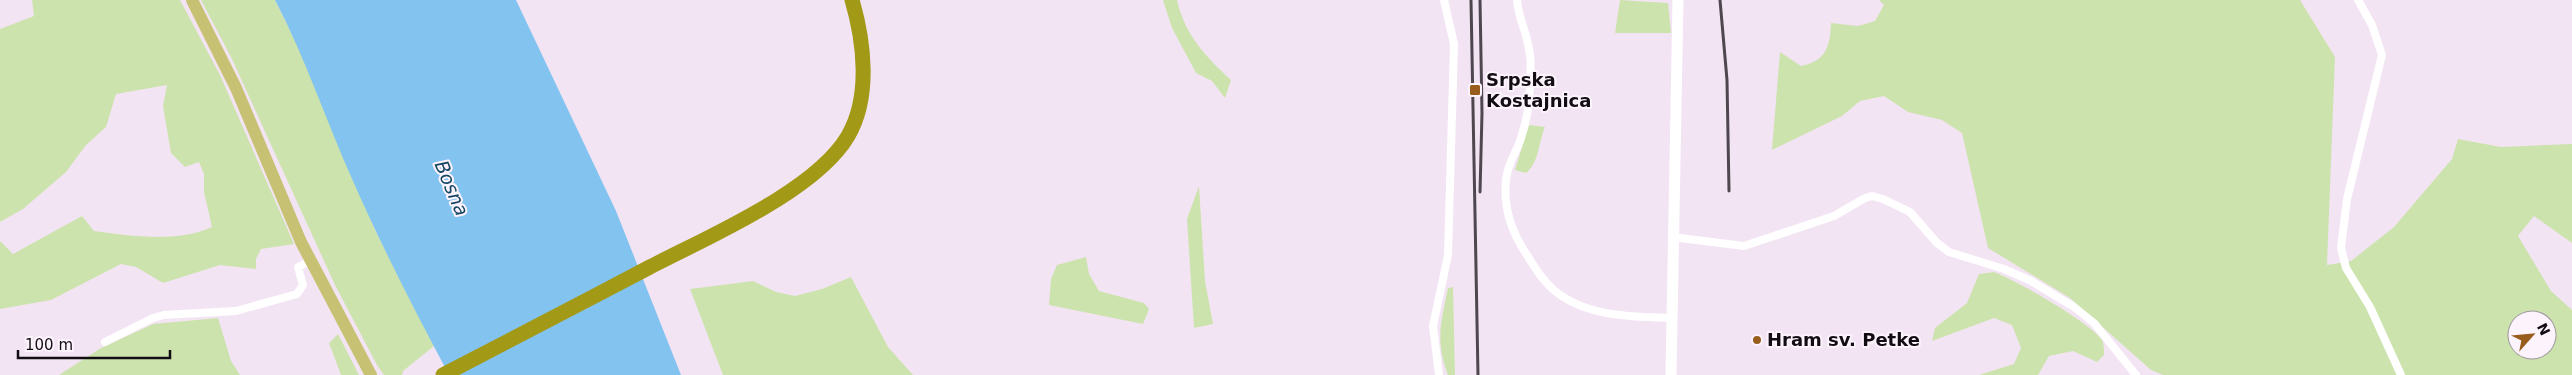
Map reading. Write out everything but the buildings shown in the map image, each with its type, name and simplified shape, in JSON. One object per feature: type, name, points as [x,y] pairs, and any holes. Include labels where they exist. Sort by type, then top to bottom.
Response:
[{"type":"highway","points":[[443,375],[734,223],[790,192],[812,176],[831,158],[848,136],[860,103],[862,79],[859,25],[852,0]]},
{"type":"main road","points":[[192,0],[239,96],[310,261],[371,375]]},
{"type":"main road","points":[[1671,375],[1672,237],[1678,0]]},
{"type":"street","points":[[1439,375],[1433,326],[1448,255],[1454,44],[1444,0]]},
{"type":"street","points":[[1516,0],[1528,44],[1530,83],[1521,138],[1510,163],[1506,179],[1506,201],[1514,233],[1542,278],[1556,292],[1585,307],[1614,315],[1671,318]]},
{"type":"street","points":[[2358,0],[2372,25],[2382,55],[2347,200],[2341,248],[2346,268],[2374,316],[2401,375]]},
{"type":"street","points":[[1672,237],[1744,246],[1834,216],[1865,198],[1872,196],[1883,199],[1910,212],[1937,243],[1949,252],[2004,269],[2031,281],[2074,307],[2094,323],[2136,375]]},
{"type":"street","points":[[105,342],[153,318],[236,310],[297,294],[303,285],[298,267],[310,261]]},
{"type":"green space","points":[[32,0],[180,0],[220,75],[294,244],[261,249],[256,259],[256,269],[220,265],[163,283],[136,267],[121,264],[51,300],[0,309],[0,241],[13,254],[82,216],[94,231],[138,236],[169,237],[198,232],[212,227],[204,192],[204,174],[199,162],[185,167],[171,153],[163,106],[167,85],[116,94],[106,127],[86,145],[66,172],[23,209],[0,222],[0,29],[34,16]]},
{"type":"green space","points":[[201,0],[275,0],[300,50],[375,230],[434,346],[403,371],[402,375],[384,375],[377,365],[335,285],[231,57]]},
{"type":"green space","points":[[1163,0],[1177,0],[1185,24],[1197,44],[1231,80],[1225,98],[1212,81],[1196,73],[1172,28]]},
{"type":"green space","points":[[1620,0],[1668,3],[1671,33],[1615,33]]},
{"type":"green space","points":[[1879,0],[2300,0],[2335,57],[2327,265],[2351,261],[2394,227],[2452,159],[2458,139],[2501,147],[2572,144],[2572,243],[2534,216],[2518,236],[2551,291],[2572,310],[2572,375],[2163,375],[2151,370],[2070,298],[1988,248],[1962,133],[1942,120],[1908,112],[1884,96],[1860,101],[1842,116],[1772,150],[1780,52],[1801,66],[1809,64],[1816,61],[1825,52],[1828,46],[1831,23],[1858,26],[1875,21],[1884,5]]},
{"type":"green space","points":[[1529,125],[1545,127],[1534,164],[1526,173],[1515,170]]},
{"type":"green space","points":[[1199,186],[1205,281],[1213,324],[1194,328],[1187,219]]},
{"type":"green space","points":[[1086,257],[1089,274],[1099,291],[1144,303],[1149,309],[1143,324],[1049,305],[1051,279],[1057,265]]},
{"type":"green space","points":[[1994,272],[2034,292],[2095,332],[2104,345],[2104,355],[2097,362],[2073,351],[2049,356],[2038,375],[1979,375],[2014,364],[2021,348],[2012,325],[1994,318],[1932,341],[1935,328],[1967,303],[1979,274]]},
{"type":"green space","points":[[851,277],[888,347],[913,375],[723,375],[690,289],[753,281],[776,292],[795,296],[822,289]]},
{"type":"green space","points":[[1453,287],[1455,375],[1448,375],[1444,363],[1440,332],[1448,288]]},
{"type":"green space","points":[[218,318],[231,361],[240,375],[59,375],[101,348],[153,324]]},
{"type":"green space","points":[[338,334],[359,375],[341,375],[329,343]]},
{"type":"water","name":"Bosna","points":[[275,0],[516,0],[616,211],[681,375],[449,375],[399,279],[364,206],[306,67]]},
{"type":"railway","points":[[1471,0],[1478,375]]},
{"type":"railway","points":[[1480,0],[1482,113],[1480,192]]},
{"type":"railway","points":[[1720,0],[1727,80],[1729,191]]},
{"type":"place","name":"Srpska Kostajnica","points":[[1475,90]]},
{"type":"place","name":"Hram sv. Petke","points":[[1757,340]]}]
